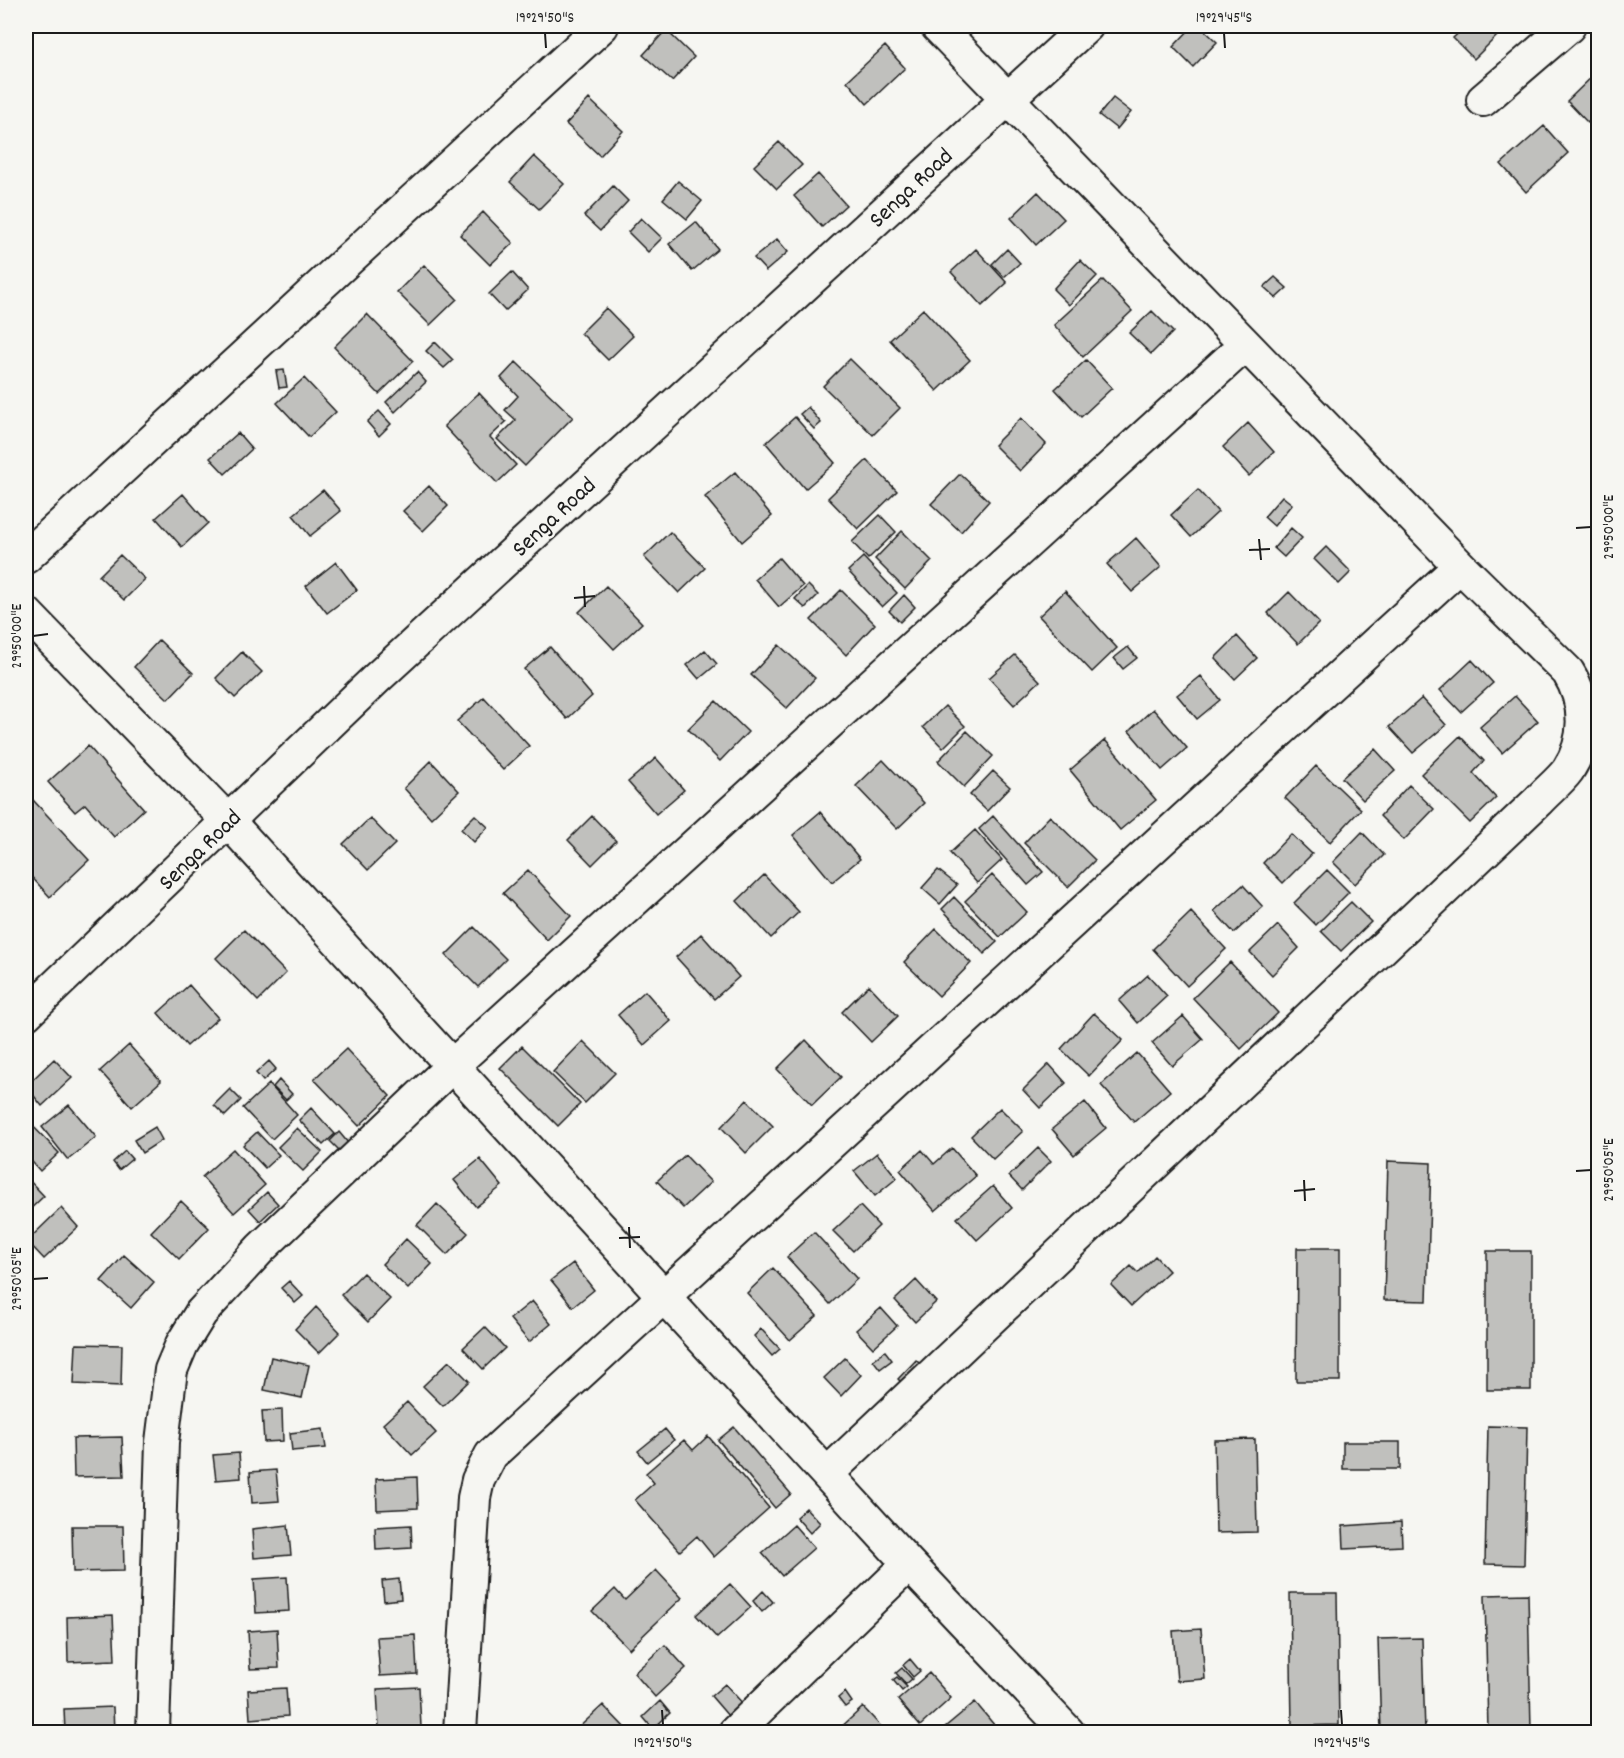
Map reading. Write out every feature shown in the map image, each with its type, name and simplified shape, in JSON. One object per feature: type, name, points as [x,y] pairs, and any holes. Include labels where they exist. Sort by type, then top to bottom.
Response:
[{"type":"street","points":[[26,557],[602,26]]},
{"type":"street","points":[[827,1474],[1568,770],[1584,725],[1576,686],[1568,672],[1460,566],[937,26]]},
{"type":"street","name":"Senga Road","points":[[26,1014],[385,670],[1087,26]]},
{"type":"street","points":[[1483,100],[1569,26]]},
{"type":"street","points":[[153,1732],[162,1442],[171,1370],[182,1344],[201,1313],[261,1248],[453,1065],[1245,345]]},
{"type":"street","points":[[460,1732],[473,1508],[484,1466],[498,1447],[1460,566]]},
{"type":"street","points":[[26,613],[228,821],[909,1564],[1068,1732]]},
{"type":"street","points":[[735,1732],[909,1564]]},
{"type":"building","points":[[1193,26],[1200,26],[1217,42],[1193,67],[1173,47]]},
{"type":"building","points":[[1466,26],[1507,26],[1474,59],[1453,38]]},
{"type":"building","points":[[666,30],[694,57],[672,81],[643,55]]},
{"type":"building","points":[[885,46],[905,68],[867,104],[847,81]]},
{"type":"building","points":[[1598,71],[1598,113],[1588,123],[1567,101]]},
{"type":"building","points":[[1113,98],[1131,112],[1117,129],[1099,115]]},
{"type":"building","points":[[589,99],[623,131],[600,156],[566,124]]},
{"type":"building","points":[[1544,126],[1568,153],[1526,192],[1501,164]]},
{"type":"building","points":[[779,142],[802,165],[777,189],[754,166]]},
{"type":"building","points":[[534,156],[564,184],[539,209],[510,182]]},
{"type":"building","points":[[818,174],[846,205],[822,227],[794,196]]},
{"type":"building","points":[[678,181],[702,201],[687,219],[663,199]]},
{"type":"building","points":[[613,186],[628,201],[600,231],[584,216]]},
{"type":"building","points":[[1038,192],[1064,219],[1036,245],[1011,218]]},
{"type":"building","points":[[483,212],[513,243],[490,265],[460,235]]},
{"type":"building","points":[[641,218],[662,238],[648,252],[628,232]]},
{"type":"building","points":[[696,222],[718,249],[692,271],[669,244]]},
{"type":"building","points":[[777,239],[788,252],[766,271],[754,258]]},
{"type":"building","points":[[976,249],[1007,283],[982,306],[951,272]]},
{"type":"building","points":[[1007,249],[1020,263],[1004,277],[992,264]]},
{"type":"building","points":[[1080,260],[1097,276],[1069,305],[1053,289]]},
{"type":"building","points":[[424,265],[457,299],[430,325],[397,292]]},
{"type":"building","points":[[512,272],[528,290],[505,311],[489,294]]},
{"type":"building","points":[[1275,277],[1287,288],[1276,298],[1264,287]]},
{"type":"building","points":[[1103,280],[1132,311],[1083,357],[1054,325]]},
{"type":"building","points":[[606,308],[633,336],[608,360],[581,333]]},
{"type":"building","points":[[923,309],[970,360],[937,391],[890,340]]},
{"type":"building","points":[[1152,311],[1173,332],[1151,354],[1129,333]]},
{"type":"building","points":[[367,314],[413,361],[379,394],[334,347]]},
{"type":"building","points":[[435,342],[453,360],[444,368],[426,351]]},
{"type":"building","points":[[850,359],[900,408],[873,435],[823,386]]},
{"type":"building","points":[[1086,360],[1112,388],[1081,417],[1055,389]]},
{"type":"building","points":[[516,362],[573,417],[525,466],[497,439],[516,420],[505,410],[518,396],[501,378]]},
{"type":"building","points":[[284,370],[287,387],[279,388],[276,371]]},
{"type":"building","points":[[417,372],[426,382],[395,412],[386,402]]},
{"type":"building","points":[[304,378],[336,412],[309,437],[277,403]]},
{"type":"building","points":[[479,393],[506,422],[490,437],[516,465],[497,483],[444,426]]},
{"type":"building","points":[[808,407],[821,423],[814,429],[800,414]]},
{"type":"building","points":[[379,411],[391,424],[379,436],[367,422]]},
{"type":"building","points":[[795,417],[835,463],[805,489],[766,443]]},
{"type":"building","points":[[1021,418],[1046,444],[1020,471],[994,445]]},
{"type":"building","points":[[1248,423],[1274,452],[1249,476],[1223,447]]},
{"type":"building","points":[[238,433],[252,449],[225,474],[210,458]]},
{"type":"building","points":[[867,460],[897,491],[858,529],[828,498]]},
{"type":"building","points":[[735,472],[772,516],[742,542],[705,497]]},
{"type":"building","points":[[960,474],[989,501],[961,532],[931,504]]},
{"type":"building","points":[[429,486],[448,506],[423,531],[403,511]]},
{"type":"building","points":[[323,490],[341,511],[310,536],[293,515]]},
{"type":"building","points":[[1198,490],[1218,512],[1191,537],[1171,515]]},
{"type":"building","points":[[183,494],[208,523],[182,547],[156,518]]},
{"type":"building","points":[[1282,496],[1292,504],[1274,526],[1264,517]]},
{"type":"building","points":[[880,515],[896,532],[868,559],[852,542]]},
{"type":"building","points":[[1291,528],[1302,538],[1284,557],[1274,548]]},
{"type":"building","points":[[902,531],[932,561],[905,589],[875,559]]},
{"type":"building","points":[[670,532],[705,568],[679,593],[644,557]]},
{"type":"building","points":[[1136,538],[1161,567],[1132,592],[1107,564]]},
{"type":"building","points":[[1326,547],[1351,572],[1339,584],[1314,559]]},
{"type":"building","points":[[120,555],[145,579],[124,600],[99,576]]},
{"type":"building","points":[[863,557],[897,593],[882,607],[848,571]]},
{"type":"building","points":[[779,558],[803,586],[779,607],[755,579]]},
{"type":"building","points":[[336,562],[357,590],[327,613],[306,586]]},
{"type":"building","points":[[808,585],[818,595],[805,608],[795,599]]},
{"type":"building","points":[[606,586],[642,623],[614,649],[579,612]]},
{"type":"building","points":[[841,590],[875,624],[846,655],[811,620]]},
{"type":"building","points":[[1065,591],[1117,648],[1092,672],[1039,616]]},
{"type":"building","points":[[1289,592],[1319,623],[1298,644],[1268,613]]},
{"type":"building","points":[[904,595],[915,607],[900,622],[889,611]]},
{"type":"building","points":[[1237,636],[1257,658],[1235,679],[1215,658]]},
{"type":"building","points":[[159,640],[193,673],[168,699],[134,667]]},
{"type":"building","points":[[779,645],[815,678],[787,708],[751,675]]},
{"type":"building","points":[[550,647],[592,696],[567,719],[524,669]]},
{"type":"building","points":[[1128,647],[1137,658],[1123,669],[1114,658]]},
{"type":"building","points":[[705,650],[717,664],[699,679],[687,665]]},
{"type":"building","points":[[242,652],[262,672],[235,698],[216,678]]},
{"type":"building","points":[[1015,655],[1040,681],[1014,705],[989,678]]},
{"type":"building","points":[[1472,660],[1493,683],[1461,712],[1440,690]]},
{"type":"building","points":[[1201,676],[1220,700],[1197,719],[1177,695]]},
{"type":"building","points":[[1515,696],[1538,721],[1502,753],[1480,727]]},
{"type":"building","points":[[484,697],[529,746],[503,770],[457,721]]},
{"type":"building","points":[[1422,698],[1446,725],[1413,753],[1389,727]]},
{"type":"building","points":[[716,701],[748,732],[720,761],[688,729]]},
{"type":"building","points":[[945,706],[965,726],[943,748],[923,727]]},
{"type":"building","points":[[1153,709],[1187,748],[1162,770],[1129,731]]},
{"type":"building","points":[[967,731],[993,756],[964,787],[938,761]]},
{"type":"building","points":[[1460,736],[1484,761],[1473,773],[1496,798],[1470,823],[1421,774]]},
{"type":"building","points":[[1105,740],[1156,800],[1120,830],[1070,770]]},
{"type":"building","points":[[88,746],[144,809],[114,837],[85,804],[75,812],[48,782]]},
{"type":"building","points":[[1375,749],[1395,771],[1363,800],[1342,778]]},
{"type":"building","points":[[656,758],[684,790],[656,814],[628,782]]},
{"type":"building","points":[[883,760],[924,803],[897,829],[856,786]]},
{"type":"building","points":[[431,761],[459,791],[431,818],[404,788]]},
{"type":"building","points":[[1316,766],[1361,809],[1330,842],[1285,798]]},
{"type":"building","points":[[993,771],[1010,787],[987,811],[970,795]]},
{"type":"building","points":[[1409,785],[1434,809],[1404,840],[1380,816]]},
{"type":"building","points":[[33,800],[89,860],[50,897],[26,871],[26,807]]},
{"type":"building","points":[[820,812],[860,859],[832,882],[793,835]]},
{"type":"building","points":[[475,815],[488,827],[474,842],[461,829]]},
{"type":"building","points":[[592,816],[616,841],[592,865],[568,840]]},
{"type":"building","points":[[993,816],[1043,872],[1028,885],[979,829]]},
{"type":"building","points":[[1050,816],[1095,860],[1068,887],[1024,843]]},
{"type":"building","points":[[370,818],[395,844],[368,870],[343,844]]},
{"type":"building","points":[[975,830],[1002,860],[977,883],[950,853]]},
{"type":"building","points":[[1362,832],[1384,855],[1355,884],[1333,862]]},
{"type":"building","points":[[1291,834],[1312,854],[1283,883],[1263,863]]},
{"type":"building","points":[[528,870],[571,916],[547,940],[503,893]]},
{"type":"building","points":[[938,870],[957,885],[940,904],[922,888]]},
{"type":"building","points":[[1327,870],[1349,892],[1316,925],[1294,903]]},
{"type":"building","points":[[764,875],[799,912],[771,938],[737,901]]},
{"type":"building","points":[[992,875],[1027,912],[1000,937],[965,901]]},
{"type":"building","points":[[1243,885],[1263,907],[1234,933],[1214,911]]},
{"type":"building","points":[[954,897],[997,942],[984,954],[942,909]]},
{"type":"building","points":[[1351,902],[1371,922],[1341,951],[1321,931]]},
{"type":"building","points":[[1191,912],[1226,949],[1187,986],[1153,949]]},
{"type":"building","points":[[1278,925],[1299,948],[1272,975],[1250,952]]},
{"type":"building","points":[[474,927],[506,959],[478,987],[446,955]]},
{"type":"building","points":[[936,929],[971,963],[939,996],[904,962]]},
{"type":"building","points":[[244,930],[286,973],[258,1001],[216,958]]},
{"type":"building","points":[[701,934],[739,977],[714,999],[676,957]]},
{"type":"building","points":[[1230,962],[1278,1013],[1241,1049],[1193,998]]},
{"type":"building","points":[[1148,975],[1167,996],[1138,1023],[1119,1001]]},
{"type":"building","points":[[189,985],[218,1018],[187,1046],[158,1013]]},
{"type":"building","points":[[869,985],[898,1016],[871,1042],[842,1012]]},
{"type":"building","points":[[645,991],[671,1021],[644,1045],[618,1015]]},
{"type":"building","points":[[1094,1013],[1123,1040],[1089,1076],[1061,1049]]},
{"type":"building","points":[[1183,1016],[1203,1039],[1172,1066],[1152,1043]]},
{"type":"building","points":[[806,1040],[841,1077],[812,1105],[777,1069]]},
{"type":"building","points":[[583,1041],[615,1073],[585,1103],[553,1072]]},
{"type":"building","points":[[129,1045],[161,1081],[132,1107],[100,1071]]},
{"type":"building","points":[[522,1046],[580,1104],[558,1126],[500,1068]]},
{"type":"building","points":[[346,1049],[390,1096],[359,1126],[314,1079]]},
{"type":"building","points":[[1137,1053],[1170,1091],[1134,1122],[1101,1085]]},
{"type":"building","points":[[54,1059],[72,1078],[42,1106],[26,1086]]},
{"type":"building","points":[[269,1061],[276,1069],[263,1081],[256,1073]]},
{"type":"building","points":[[1049,1064],[1066,1083],[1040,1108],[1023,1090]]},
{"type":"building","points":[[279,1080],[292,1094],[286,1100],[273,1087]]},
{"type":"building","points":[[269,1084],[297,1115],[272,1139],[243,1108]]},
{"type":"building","points":[[230,1089],[241,1100],[225,1116],[214,1105]]},
{"type":"building","points":[[747,1100],[773,1126],[746,1153],[721,1127]]},
{"type":"building","points":[[1085,1102],[1106,1128],[1074,1155],[1052,1129]]},
{"type":"building","points":[[69,1105],[96,1137],[68,1160],[42,1127]]},
{"type":"building","points":[[311,1108],[335,1134],[323,1145],[299,1120]]},
{"type":"building","points":[[1000,1108],[1023,1131],[993,1159],[971,1136]]},
{"type":"building","points":[[26,1119],[59,1153],[40,1171],[26,1155]]},
{"type":"building","points":[[155,1127],[162,1140],[142,1153],[134,1140]]},
{"type":"building","points":[[297,1128],[322,1152],[303,1171],[278,1147]]},
{"type":"building","points":[[257,1132],[279,1155],[265,1168],[243,1145]]},
{"type":"building","points":[[339,1132],[349,1144],[341,1152],[330,1141]]},
{"type":"building","points":[[952,1148],[976,1176],[935,1211],[900,1170],[922,1150],[934,1164]]},
{"type":"building","points":[[1038,1148],[1051,1161],[1022,1190],[1009,1176]]},
{"type":"building","points":[[233,1149],[265,1185],[234,1213],[202,1177]]},
{"type":"building","points":[[125,1151],[132,1159],[119,1170],[113,1162]]},
{"type":"building","points":[[877,1153],[897,1178],[875,1196],[854,1171]]},
{"type":"building","points":[[685,1155],[711,1182],[683,1208],[657,1181]]},
{"type":"building","points":[[480,1159],[502,1186],[476,1207],[454,1180]]},
{"type":"building","points":[[1388,1161],[1431,1163],[1427,1301],[1384,1300]]},
{"type":"building","points":[[26,1177],[44,1196],[26,1213]]},
{"type":"building","points":[[993,1186],[1012,1208],[977,1240],[957,1218]]},
{"type":"building","points":[[267,1192],[278,1204],[260,1221],[249,1209]]},
{"type":"building","points":[[181,1201],[209,1228],[179,1259],[151,1232]]},
{"type":"building","points":[[437,1204],[468,1233],[447,1255],[417,1225]]},
{"type":"building","points":[[860,1206],[879,1226],[853,1251],[833,1231]]},
{"type":"building","points":[[61,1208],[78,1227],[44,1259],[27,1241]]},
{"type":"building","points":[[814,1232],[857,1279],[830,1304],[787,1257]]},
{"type":"building","points":[[406,1239],[432,1264],[408,1289],[382,1264]]},
{"type":"building","points":[[1297,1248],[1340,1248],[1340,1381],[1296,1381]]},
{"type":"building","points":[[1487,1251],[1531,1251],[1531,1390],[1487,1390]]},
{"type":"building","points":[[124,1255],[154,1282],[131,1308],[101,1281]]},
{"type":"building","points":[[1155,1256],[1169,1271],[1131,1306],[1111,1285],[1131,1266],[1138,1273]]},
{"type":"building","points":[[573,1263],[594,1290],[573,1307],[551,1280]]},
{"type":"building","points":[[773,1268],[817,1316],[790,1340],[747,1293]]},
{"type":"building","points":[[363,1273],[390,1299],[368,1322],[341,1295]]},
{"type":"building","points":[[916,1280],[936,1302],[915,1322],[895,1300]]},
{"type":"building","points":[[289,1281],[303,1296],[295,1303],[281,1288]]},
{"type":"building","points":[[532,1301],[551,1324],[529,1342],[510,1319]]},
{"type":"building","points":[[316,1307],[340,1332],[319,1353],[295,1329]]},
{"type":"building","points":[[881,1308],[897,1326],[873,1348],[856,1330]]},
{"type":"building","points":[[485,1327],[505,1348],[483,1369],[463,1348]]},
{"type":"building","points":[[761,1329],[780,1349],[772,1356],[754,1336]]},
{"type":"building","points":[[76,1344],[122,1345],[121,1386],[74,1384]]},
{"type":"building","points":[[885,1351],[892,1360],[880,1369],[873,1360]]},
{"type":"building","points":[[271,1357],[309,1365],[302,1398],[264,1390]]},
{"type":"building","points":[[845,1358],[861,1375],[841,1396],[824,1378]]},
{"type":"building","points":[[916,1360],[925,1369],[906,1387],[898,1379]]},
{"type":"building","points":[[449,1361],[469,1381],[443,1406],[423,1386]]},
{"type":"building","points":[[407,1402],[436,1433],[412,1455],[383,1424]]},
{"type":"building","points":[[282,1410],[283,1441],[264,1442],[262,1411]]},
{"type":"building","points":[[1488,1426],[1527,1427],[1524,1565],[1485,1564]]},
{"type":"building","points":[[734,1427],[791,1494],[775,1508],[718,1440]]},
{"type":"building","points":[[323,1429],[326,1448],[292,1451],[290,1433]]},
{"type":"building","points":[[665,1429],[674,1440],[647,1462],[638,1451]]},
{"type":"building","points":[[708,1436],[769,1508],[714,1557],[697,1536],[680,1551],[635,1500],[654,1483],[646,1473],[684,1440],[693,1450]]},
{"type":"building","points":[[122,1437],[124,1476],[74,1477],[73,1438]]},
{"type":"building","points":[[1255,1439],[1257,1532],[1216,1533],[1214,1440]]},
{"type":"building","points":[[1343,1442],[1400,1442],[1400,1469],[1343,1469]]},
{"type":"building","points":[[239,1453],[241,1478],[216,1480],[213,1455]]},
{"type":"building","points":[[276,1470],[279,1501],[252,1503],[250,1472]]},
{"type":"building","points":[[417,1477],[418,1508],[377,1510],[376,1479]]},
{"type":"building","points":[[806,1508],[820,1523],[810,1533],[796,1517]]},
{"type":"building","points":[[1401,1522],[1402,1546],[1344,1549],[1343,1526]]},
{"type":"building","points":[[288,1525],[291,1555],[254,1558],[252,1529]]},
{"type":"building","points":[[411,1525],[412,1548],[376,1550],[375,1527]]},
{"type":"building","points":[[794,1525],[814,1548],[782,1576],[762,1553]]},
{"type":"building","points":[[72,1526],[123,1526],[124,1571],[73,1572]]},
{"type":"building","points":[[656,1570],[682,1598],[629,1649],[592,1611],[615,1589],[625,1600]]},
{"type":"building","points":[[287,1577],[289,1611],[256,1613],[254,1579]]},
{"type":"building","points":[[399,1579],[401,1599],[384,1601],[382,1581]]},
{"type":"building","points":[[730,1584],[751,1607],[717,1638],[696,1615]]},
{"type":"building","points":[[763,1591],[773,1602],[762,1612],[753,1601]]},
{"type":"building","points":[[1290,1593],[1337,1593],[1339,1725],[1292,1726]]},
{"type":"building","points":[[1528,1594],[1531,1730],[1488,1731],[1485,1595]]},
{"type":"building","points":[[113,1615],[115,1660],[68,1662],[67,1617]]},
{"type":"building","points":[[277,1629],[279,1668],[250,1669],[248,1631]]},
{"type":"building","points":[[1201,1629],[1205,1679],[1177,1681],[1173,1631]]},
{"type":"building","points":[[415,1635],[417,1674],[380,1676],[377,1637]]},
{"type":"building","points":[[1422,1638],[1425,1732],[1381,1732],[1378,1639]]},
{"type":"building","points":[[665,1645],[686,1668],[655,1697],[634,1673]]},
{"type":"building","points":[[910,1659],[920,1671],[913,1677],[903,1665]]},
{"type":"building","points":[[902,1668],[912,1679],[906,1684],[896,1673]]},
{"type":"building","points":[[929,1673],[951,1698],[920,1726],[898,1700]]},
{"type":"building","points":[[897,1677],[907,1687],[902,1691],[893,1680]]},
{"type":"building","points":[[725,1684],[744,1705],[729,1717],[711,1696]]},
{"type":"building","points":[[419,1687],[421,1727],[379,1729],[377,1689]]},
{"type":"building","points":[[286,1688],[288,1716],[250,1719],[248,1690]]},
{"type":"building","points":[[845,1692],[852,1702],[845,1707],[838,1698]]},
{"type":"building","points":[[660,1701],[670,1713],[653,1729],[643,1717]]},
{"type":"building","points":[[975,1702],[1000,1732],[939,1732]]},
{"type":"building","points":[[603,1705],[626,1729],[622,1732],[574,1732]]},
{"type":"building","points":[[113,1707],[114,1732],[65,1732],[64,1709]]},
{"type":"building","points":[[863,1707],[886,1732],[838,1730]]}]
